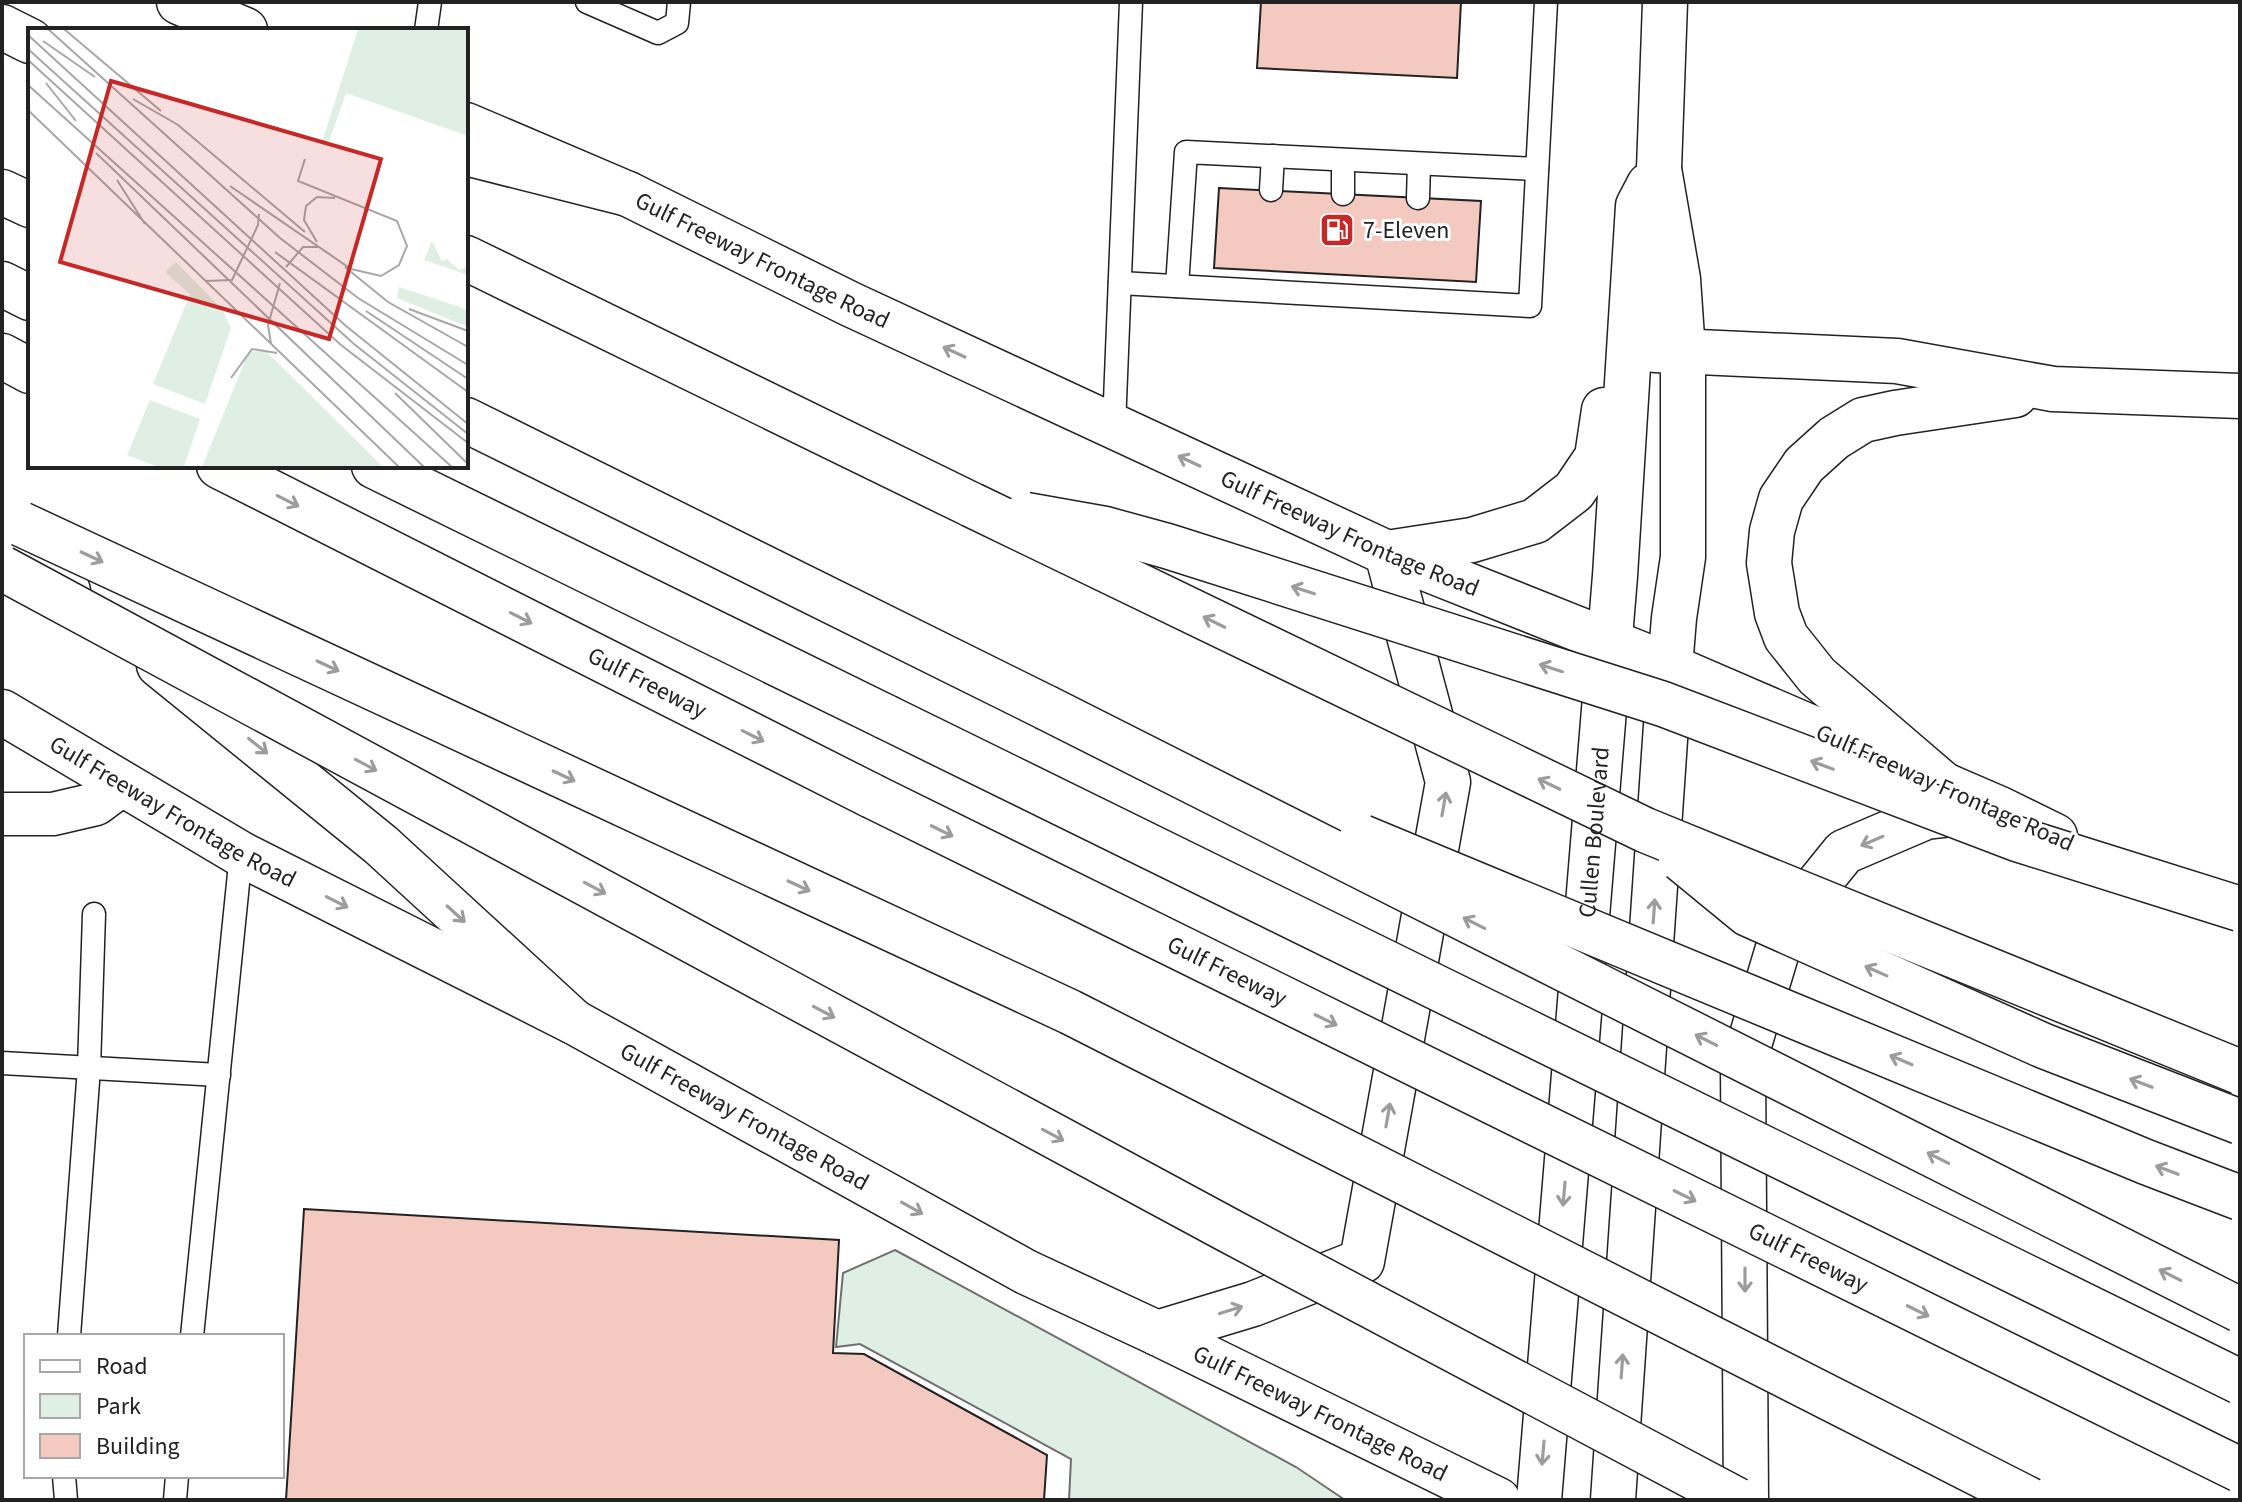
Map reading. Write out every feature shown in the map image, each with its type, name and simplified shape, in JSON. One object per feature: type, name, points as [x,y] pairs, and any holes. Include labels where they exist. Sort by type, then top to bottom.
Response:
[{"type":"main road","points":[[179,2],[240,28]]},
{"type":"main road","name":"Cullen Boulevard","points":[[1539,1500],[1610,642],[1638,206],[1659,169],[1665,2]]},
{"type":"main road","points":[[2,27],[28,41]]},
{"type":"main road","points":[[2,35],[28,42]]},
{"type":"main road","name":"Gulf Freeway Frontage Road","points":[[468,126],[628,194],[850,304],[1387,553],[1670,667],[2000,809],[2240,928]]},
{"type":"main road","points":[[468,154],[628,194]]},
{"type":"main road","points":[[1659,169],[1655,350],[1897,361],[2053,389],[2240,396]]},
{"type":"main road","points":[[2,192],[28,204]]},
{"type":"main road","points":[[1157,1333],[1253,1304],[1362,1261],[1448,782],[1387,553],[1472,540],[1535,521],[1574,491],[1597,457],[1638,206]]},
{"type":"main road","points":[[468,259],[1645,830],[2240,1072]]},
{"type":"main road","points":[[2,284],[28,297]]},
{"type":"main road","points":[[1613,1500],[1670,667],[1683,557],[1683,352]]},
{"type":"main road","points":[[2,356],[28,370]]},
{"type":"main road","points":[[1944,785],[1817,676],[1786,637],[1777,613],[1769,563],[1772,531],[1781,499],[1804,465],[1834,438],[1863,420],[2053,389]]},
{"type":"main road","points":[[468,421],[1045,707],[2240,1310]]},
{"type":"main road","name":"Gulf Freeway","points":[[223,468],[872,796],[2240,1470]]},
{"type":"main road","points":[[378,468],[2240,1382]]},
{"type":"main road","points":[[972,505],[1105,529],[1663,704],[2017,839],[2240,909]]},
{"type":"main road","points":[[2,515],[1070,1012],[2030,1500]]},
{"type":"main road","points":[[2,537],[381,845],[574,1022]]},
{"type":"main road","points":[[2,568],[1214,1222],[1737,1500]]},
{"type":"main road","points":[[1045,707],[2146,1162],[2240,1198]]},
{"type":"main road","name":"Gulf Freeway Frontage Road","points":[[2,712],[241,854],[574,1022],[1026,1272],[1498,1500]]},
{"type":"main road","points":[[1746,1500],[1743,1065],[1785,925],[1844,852],[1926,817],[2000,809]]},
{"type":"main road","points":[[1645,830],[1748,914],[2044,1046],[2240,1122]]},
{"type":"street","points":[[2,814],[53,814],[96,804],[123,784]]},
{"type":"lane","points":[[426,28],[430,2]]},
{"type":"lane","points":[[587,2],[658,33],[677,23],[679,2]]},
{"type":"lane","points":[[1114,426],[1131,2]]},
{"type":"lane","points":[[1120,283],[1177,286],[1266,281],[1416,289],[1530,306],[1546,2]]},
{"type":"lane","points":[[1177,286],[1186,152],[1537,169]]},
{"type":"lane","points":[[1271,190],[1273,156]]},
{"type":"lane","points":[[1343,160],[1343,194]]},
{"type":"lane","points":[[1418,198],[1419,164]]},
{"type":"lane","points":[[192,1334],[241,854]]},
{"type":"lane","points":[[69,1334],[89,1068],[94,914]]},
{"type":"lane","points":[[2,1063],[219,1075]]},
{"type":"lane","points":[[64,1478],[66,1500]]},
{"type":"lane","points":[[175,1500],[177,1478]]},
{"type":"green space","points":[[895,1250],[1296,1467],[1345,1500],[1069,1500],[1071,1459],[860,1344],[836,1347],[843,1273]]},
{"type":"building","points":[[1261,2],[1461,2],[1457,78],[1257,68]]},
{"type":"building","points":[[1219,188],[1481,201],[1476,282],[1214,268]]},
{"type":"building","points":[[304,1209],[839,1240],[833,1353],[864,1354],[1047,1455],[1044,1500],[286,1500]]},
{"type":"place","name":"7-Eleven","points":[[1337,230]]}]
